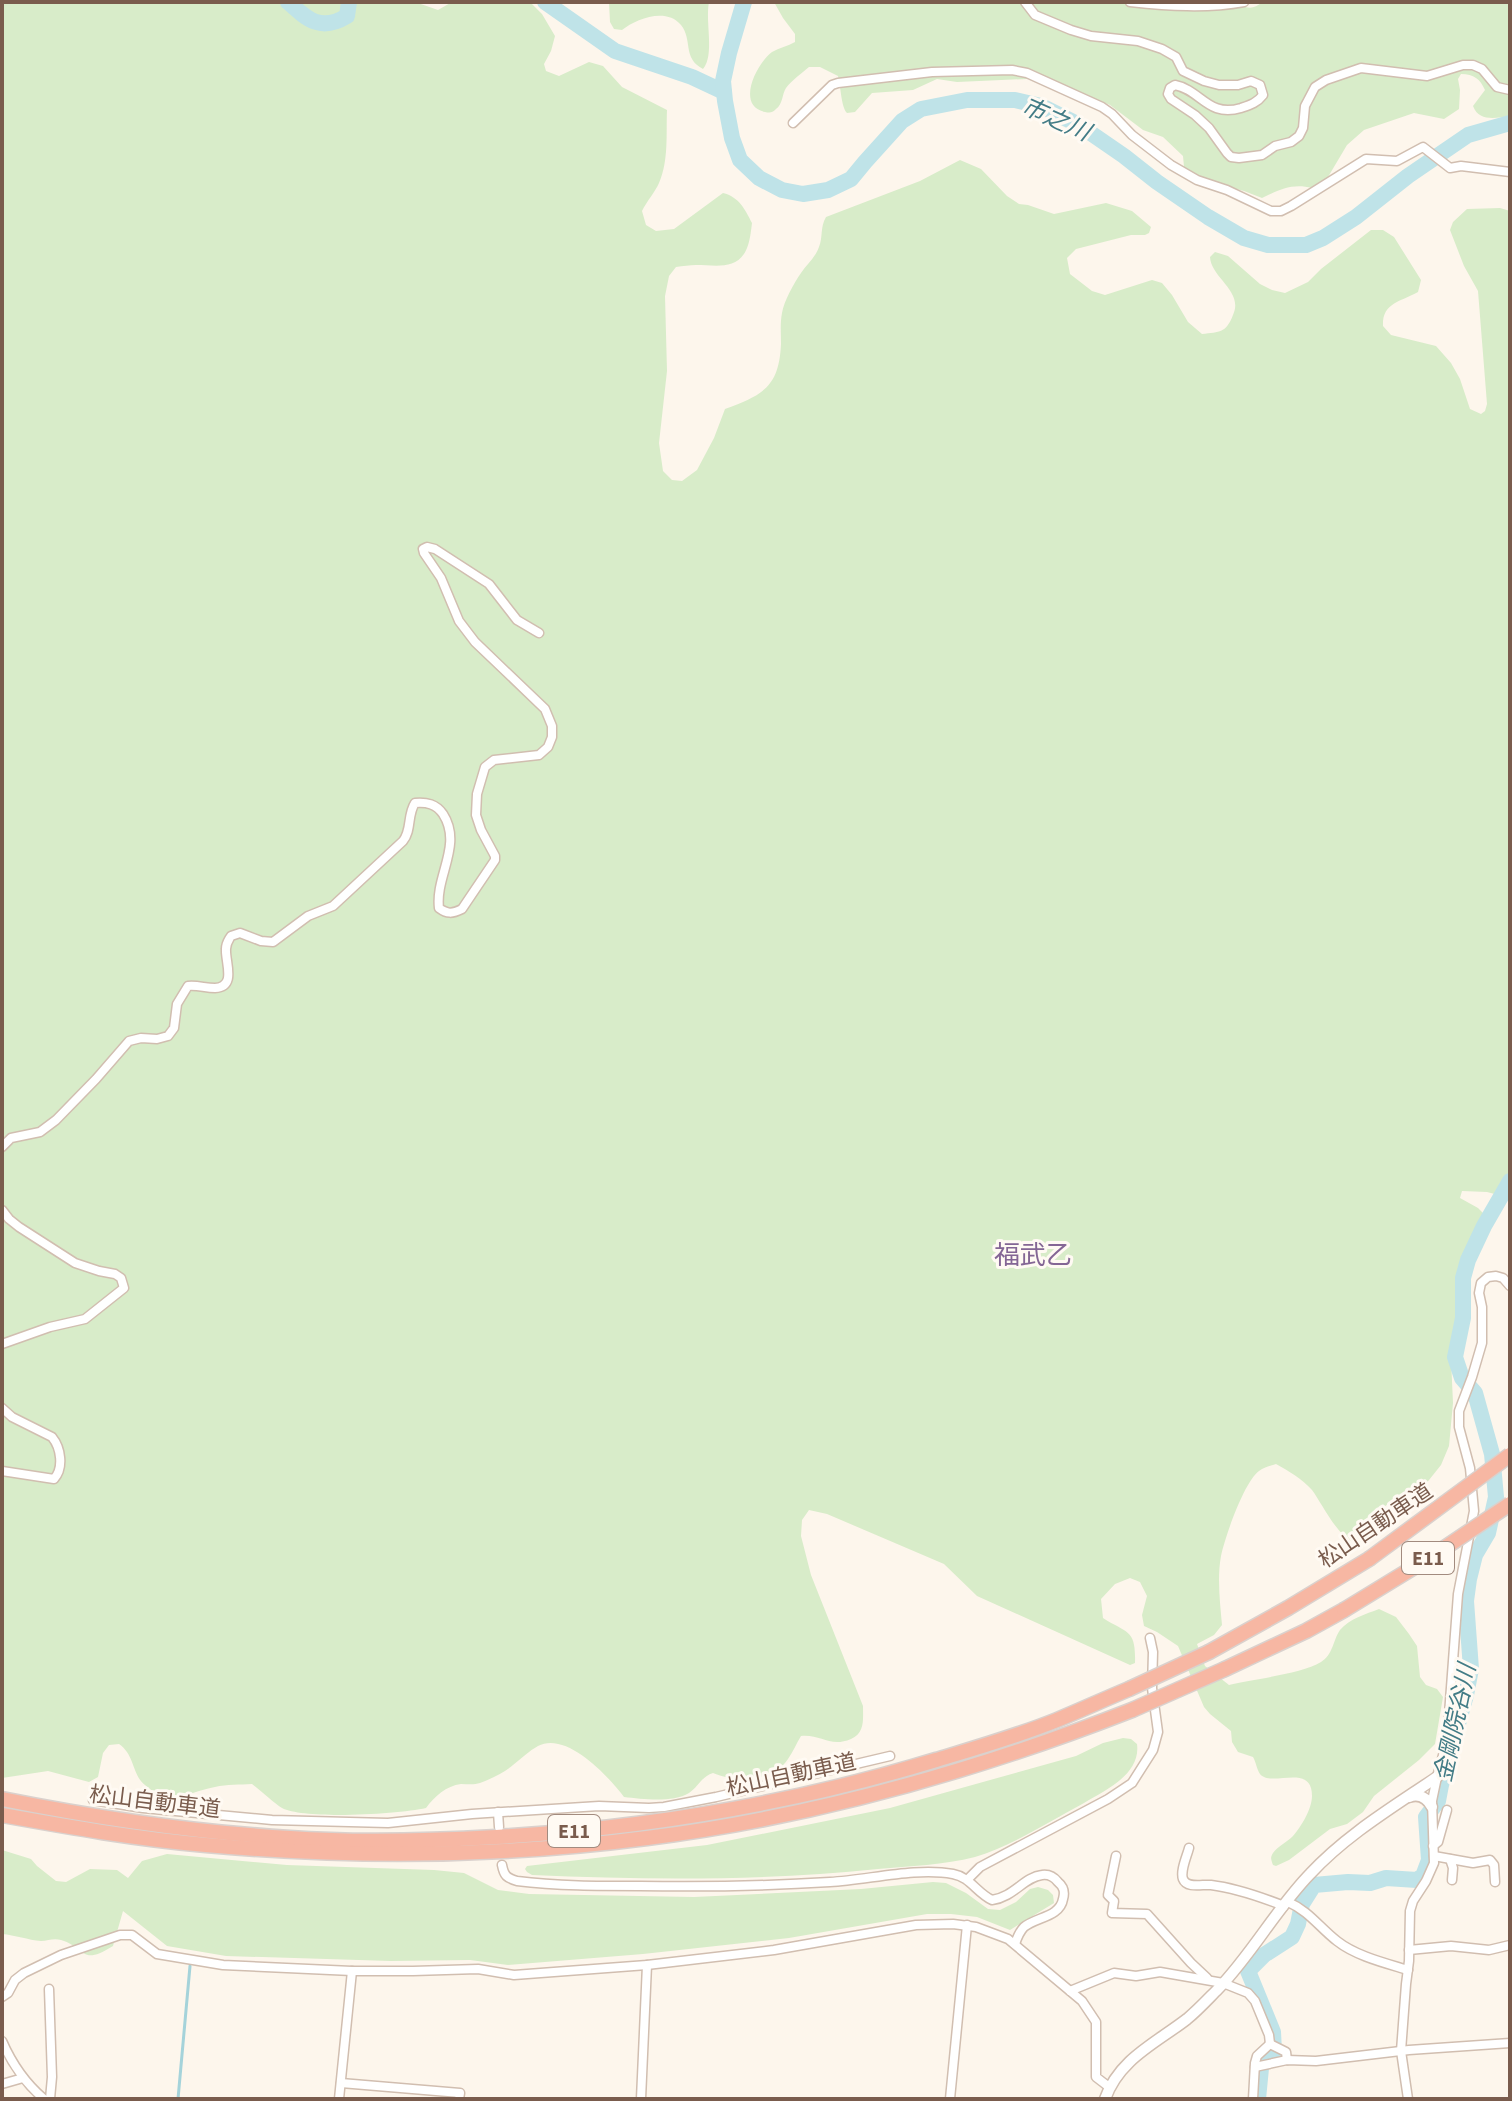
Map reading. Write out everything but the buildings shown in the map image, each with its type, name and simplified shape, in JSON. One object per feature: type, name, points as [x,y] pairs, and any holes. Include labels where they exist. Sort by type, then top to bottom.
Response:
[{"type":"highway","name":"松山自動車道","points":[[2,1799],[201,1830],[291,1838],[370,1840],[458,1839],[616,1827],[759,1805],[893,1773],[1054,1721],[1209,1652],[1369,1559],[1510,1455]]},
{"type":"highway","name":"松山自動車道","points":[[2,1815],[150,1839],[247,1849],[358,1854],[579,1846],[649,1838],[825,1806],[933,1778],[1059,1738],[1225,1669],[1344,1610],[1510,1504]]},
{"type":"street","points":[[1025,2],[1035,15],[1071,30],[1091,36],[1138,41],[1162,49],[1176,57],[1183,71],[1204,81],[1238,85],[1251,81],[1260,85],[1263,95],[1257,102],[1223,111],[1213,108],[1182,86],[1170,88],[1168,94],[1171,99],[1209,128],[1231,157],[1262,155],[1275,146],[1291,142],[1303,128],[1305,106],[1315,87],[1361,68],[1427,76],[1473,65],[1482,69],[1497,87],[1510,90]]},
{"type":"street","points":[[1130,2],[1204,7],[1244,2]]},
{"type":"street","points":[[793,123],[832,85],[838,83],[932,72],[1012,70],[1027,73],[1102,107],[1132,135],[1182,171],[1271,211],[1281,211],[1291,206],[1366,159],[1397,161],[1423,147],[1450,168],[1461,166],[1510,172]]},
{"type":"street","points":[[2,1147],[11,1138],[40,1132],[56,1120],[129,1041],[168,1036],[172,1032],[177,1004],[188,986],[223,986],[229,976],[226,946],[231,936],[240,933],[273,942],[308,916],[333,906],[407,837],[415,803],[436,806],[447,820],[451,838],[438,899],[439,908],[446,913],[462,909],[495,860],[476,815],[477,794],[485,767],[494,760],[539,755],[548,747],[552,726],[545,709],[475,642],[459,621],[441,578],[423,549],[435,549],[481,577],[517,620],[539,633]]},
{"type":"street","points":[[2,1210],[19,1227],[75,1263],[115,1274],[121,1278],[124,1288],[85,1319],[50,1327],[2,1344]]},
{"type":"street","points":[[1408,2099],[1401,2051],[1410,1911],[1431,1873],[1434,1856],[1432,1807],[1447,1741],[1458,1594],[1474,1511],[1470,1468],[1459,1427],[1459,1411],[1482,1343],[1481,1283],[1488,1277],[1496,1276],[1503,1278],[1510,1286]]},
{"type":"street","points":[[2,1408],[12,1417],[56,1441],[60,1469],[54,1479],[2,1471]]},
{"type":"street","points":[[968,1879],[980,1867],[1132,1783],[1153,1750],[1158,1732],[1150,1638]]},
{"type":"street","points":[[93,1800],[272,1820],[388,1823],[599,1806],[664,1807],[890,1756]]},
{"type":"street","points":[[1105,2099],[1109,2087],[1129,2061],[1188,2018],[1223,1983],[1306,1877],[1337,1847],[1437,1777]]},
{"type":"street","points":[[1407,1797],[1421,1796],[1432,1807]]},
{"type":"street","points":[[1433,1846],[1438,1842],[1447,1810]]},
{"type":"street","points":[[498,1812],[499,1827]]},
{"type":"street","points":[[1189,1848],[1182,1875],[1185,1883],[1229,1888],[1306,1911],[1344,1946],[1408,1970]]},
{"type":"street","points":[[1116,1856],[1108,1895],[1114,1901],[1112,1913],[1147,1914],[1207,1979]]},
{"type":"street","points":[[1434,1856],[1473,1863],[1490,1860],[1494,1865],[1495,1882]]},
{"type":"street","points":[[1450,1859],[1452,1880]]},
{"type":"street","points":[[502,1865],[508,1879],[517,1881],[602,1886],[833,1882],[932,1872],[955,1874],[968,1879],[979,1892],[992,1900],[1010,1895],[1039,1875],[1050,1875],[1062,1887],[1062,1906],[1022,1928],[1015,1944]]},
{"type":"street","points":[[2,1997],[24,1973],[61,1955],[120,1935],[132,1935],[157,1954],[223,1965],[352,1971],[478,1969],[514,1975],[647,1965],[774,1950],[916,1925],[967,1925],[1015,1944],[1088,2008],[1096,2022],[1095,2071],[1099,2080],[1109,2087]]},
{"type":"street","points":[[950,2099],[967,1925]]},
{"type":"street","points":[[1409,1950],[1451,1946],[1489,1950],[1510,1945]]},
{"type":"street","points":[[641,2099],[647,1965]]},
{"type":"street","points":[[339,2099],[352,1971]]},
{"type":"street","points":[[1070,1991],[1114,1973],[1136,1976],[1160,1972],[1223,1983],[1248,1993],[1255,2001],[1273,2045],[1287,2056],[1316,2061],[1510,2043]]},
{"type":"street","points":[[2,2041],[23,2078],[47,2099],[52,2077],[49,1989]]},
{"type":"street","points":[[1253,2099],[1259,2066],[1257,2056],[1273,2045]]},
{"type":"street","points":[[1259,2066],[1287,2056]]},
{"type":"street","points":[[2,2084],[23,2078]]},
{"type":"street","points":[[341,2083],[460,2093],[459,2099]]},
{"type":"green space","points":[[2,2],[415,2],[438,10],[452,2],[530,2],[542,14],[555,36],[544,64],[546,71],[559,76],[589,62],[603,66],[622,87],[667,110],[664,165],[659,183],[642,211],[646,225],[656,231],[674,229],[723,193],[744,208],[752,223],[747,248],[738,260],[725,265],[676,267],[669,276],[665,296],[667,371],[659,443],[663,471],[672,480],[682,481],[697,470],[725,409],[758,394],[772,380],[780,359],[783,308],[795,282],[817,251],[826,217],[920,181],[960,160],[981,169],[1019,204],[1054,214],[1106,203],[1132,211],[1151,227],[1149,233],[1076,249],[1067,258],[1070,274],[1092,291],[1105,295],[1152,280],[1162,283],[1188,322],[1202,334],[1225,328],[1235,306],[1231,292],[1212,265],[1210,257],[1215,252],[1228,256],[1260,284],[1285,293],[1308,282],[1371,230],[1383,230],[1394,237],[1421,280],[1418,292],[1389,308],[1383,318],[1383,326],[1391,335],[1436,346],[1460,379],[1470,409],[1481,414],[1487,404],[1478,291],[1450,230],[1453,222],[1467,209],[1500,208],[1510,211],[1510,1198],[1487,1192],[1462,1191],[1460,1198],[1478,1208],[1491,1221],[1487,1236],[1475,1241],[1468,1250],[1457,1290],[1459,1318],[1451,1359],[1453,1403],[1449,1446],[1441,1465],[1425,1485],[1393,1500],[1379,1511],[1369,1543],[1356,1543],[1343,1535],[1312,1490],[1295,1476],[1276,1464],[1259,1471],[1241,1498],[1221,1556],[1222,1625],[1214,1635],[1197,1644],[1205,1666],[1229,1685],[1289,1673],[1321,1662],[1340,1630],[1363,1615],[1379,1609],[1396,1617],[1417,1646],[1420,1677],[1443,1697],[1435,1744],[1374,1796],[1363,1812],[1347,1824],[1330,1829],[1289,1860],[1273,1865],[1273,1853],[1303,1823],[1312,1801],[1310,1786],[1298,1778],[1265,1778],[1253,1757],[1238,1752],[1232,1742],[1231,1731],[1204,1707],[1178,1646],[1144,1626],[1142,1615],[1147,1596],[1140,1582],[1130,1578],[1115,1584],[1101,1599],[1103,1618],[1132,1638],[1135,1663],[1130,1665],[977,1596],[944,1564],[827,1514],[809,1510],[802,1520],[801,1536],[811,1575],[863,1706],[862,1726],[856,1736],[844,1741],[801,1736],[781,1767],[764,1776],[743,1779],[713,1773],[682,1796],[657,1800],[624,1797],[586,1758],[562,1745],[549,1743],[538,1746],[506,1770],[478,1784],[461,1784],[446,1789],[426,1808],[331,1815],[282,1808],[252,1784],[220,1786],[171,1797],[162,1795],[141,1781],[128,1754],[119,1744],[109,1745],[103,1753],[98,1777],[89,1782],[48,1771],[2,1778]]},
{"type":"green space","points":[[609,2],[709,2],[709,47],[703,69],[692,60],[685,31],[675,20],[651,17],[622,30],[614,29],[610,22]]},
{"type":"green space","points":[[774,2],[1236,2],[1249,8],[1262,2],[1510,2],[1510,116],[1488,118],[1479,115],[1473,106],[1485,90],[1476,78],[1461,74],[1458,79],[1459,109],[1444,119],[1414,113],[1364,130],[1347,145],[1328,177],[1312,188],[1292,187],[1262,198],[1210,182],[1184,167],[1183,156],[1163,137],[1143,130],[1110,105],[1048,78],[957,82],[937,79],[913,90],[872,93],[855,112],[847,113],[838,76],[820,67],[809,67],[786,88],[778,107],[772,112],[765,112],[751,102],[755,74],[772,52],[795,42],[795,34]]},
{"type":"green space","points":[[1123,1738],[1137,1744],[1137,1755],[1128,1772],[1111,1787],[1017,1840],[963,1860],[835,1873],[749,1877],[575,1877],[532,1875],[525,1869],[527,1866],[707,1845],[890,1808],[1076,1756],[1103,1743]]},
{"type":"green space","points":[[2,1850],[31,1859],[56,1881],[66,1882],[90,1869],[117,1870],[128,1878],[142,1861],[167,1854],[287,1865],[464,1873],[498,1890],[529,1894],[694,1897],[861,1889],[933,1882],[946,1883],[988,1909],[1000,1910],[1016,1902],[1030,1889],[1038,1887],[1053,1895],[1054,1903],[1010,1930],[977,1917],[927,1914],[789,1938],[508,1965],[470,1960],[226,1956],[167,1946],[123,1911],[113,1946],[89,1955],[61,1940],[41,1941],[2,1934]]},
{"type":"waterway","points":[[288,2],[309,19],[322,23],[347,16],[349,2]]},
{"type":"waterway","points":[[545,2],[615,51],[692,77],[724,92]]},
{"type":"waterway","name":"市之川","points":[[744,2],[723,81],[732,138],[740,160],[759,178],[782,190],[803,194],[828,190],[851,179],[902,121],[921,109],[967,100],[1015,100],[1041,106],[1079,125],[1208,217],[1244,238],[1268,245],[1306,245],[1356,217],[1468,135],[1510,123]]},
{"type":"waterway","name":"金剛院谷川","points":[[1258,2099],[1262,2058],[1274,2051],[1273,2032],[1248,1971],[1264,1955],[1292,1937],[1302,1904],[1314,1885],[1370,1883],[1386,1878],[1417,1880],[1423,1876],[1429,1860],[1426,1817],[1438,1801],[1471,1669],[1466,1601],[1469,1579],[1475,1555],[1488,1533],[1496,1497],[1492,1454],[1475,1393],[1462,1378],[1455,1357],[1463,1318],[1463,1278],[1484,1226],[1510,1181]]},
{"type":"waterway","points":[[178,2099],[190,1966]]},
{"type":"district","name":"福武乙","points":[[1033,1255]]}]
